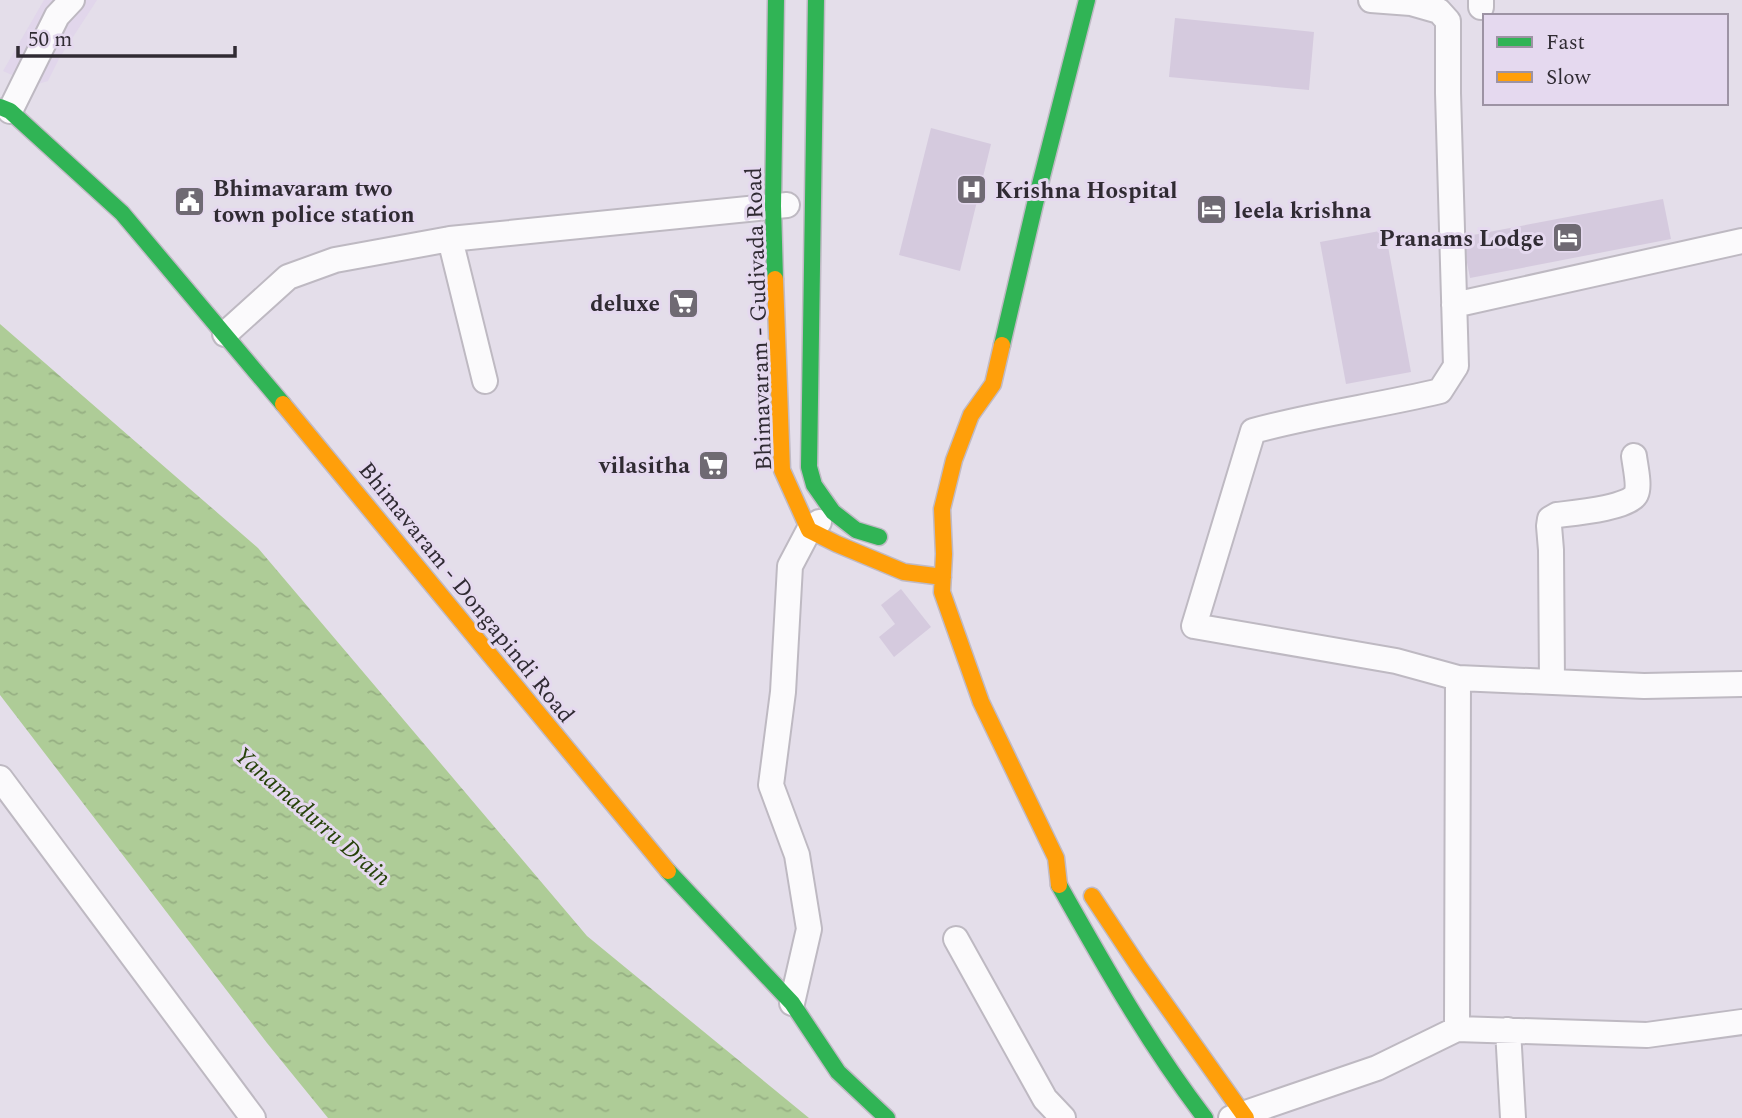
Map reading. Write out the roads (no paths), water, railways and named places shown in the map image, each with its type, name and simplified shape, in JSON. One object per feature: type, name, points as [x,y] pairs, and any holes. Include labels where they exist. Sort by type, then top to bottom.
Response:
[{"type":"main road","name":"Bhimavaram - Gudivada Road","points":[[776,0],[773,206],[782,470],[809,530]]},
{"type":"main road","name":"Bhimavaram - Gudivada Road","points":[[816,0],[809,467],[814,485],[833,512],[856,530],[899,543]]},
{"type":"main road","points":[[1087,0],[1065,63],[992,384],[971,415],[954,460],[942,509],[938,553],[943,577],[942,592],[981,702],[1056,858],[1058,883],[1119,991],[1180,1085],[1205,1118]]},
{"type":"main road","name":"Bhimavaram - Dongapindi Road","points":[[5,109],[121,213],[225,334],[658,860],[792,1003],[838,1072],[887,1118]]},
{"type":"main road","points":[[969,392],[971,415]]},
{"type":"main road","points":[[809,530],[904,572],[943,577]]},
{"type":"main road","points":[[1056,858],[1072,865]]},
{"type":"main road","points":[[1087,888],[1240,1116]]},
{"type":"street","points":[[5,109],[57,16],[72,0]]},
{"type":"street","points":[[1371,0],[1411,3],[1439,11],[1448,21],[1456,366],[1440,391],[1297,419],[1253,431],[1194,626],[1395,661],[1458,678],[1644,685],[1742,684]]},
{"type":"street","points":[[225,334],[288,277],[335,260],[450,239],[813,203]]},
{"type":"street","points":[[450,239],[485,381]]},
{"type":"street","points":[[1454,305],[1742,241]]},
{"type":"street","points":[[1552,682],[1550,519],[1557,515],[1632,501],[1638,492],[1634,456]]},
{"type":"street","points":[[792,1003],[809,929],[797,855],[771,785],[783,692],[790,566],[809,530],[833,512]]},
{"type":"street","points":[[1457,1029],[1458,678]]},
{"type":"street","points":[[0,778],[253,1118]]},
{"type":"street","points":[[956,939],[1045,1099],[1063,1118]]},
{"type":"street","points":[[1240,1116],[1377,1068],[1457,1029],[1647,1035],[1742,1022]]},
{"type":"street","points":[[1508,1030],[1513,1118]]},
{"type":"water","name":"Yanamadurru Drain","points":[[0,324],[258,548],[587,936],[809,1118],[328,1118],[267,1043],[0,695]]},
{"type":"place","name":"Krishna Hospital","points":[[972,190]]},
{"type":"place","name":"Bhimavaram two town police station","points":[[190,201]]},
{"type":"place","name":"leela krishna","points":[[1211,210]]},
{"type":"place","name":"Pranams Lodge","points":[[1567,238]]},
{"type":"place","name":"deluxe","points":[[683,303]]},
{"type":"place","name":"vilasitha","points":[[713,465]]}]
